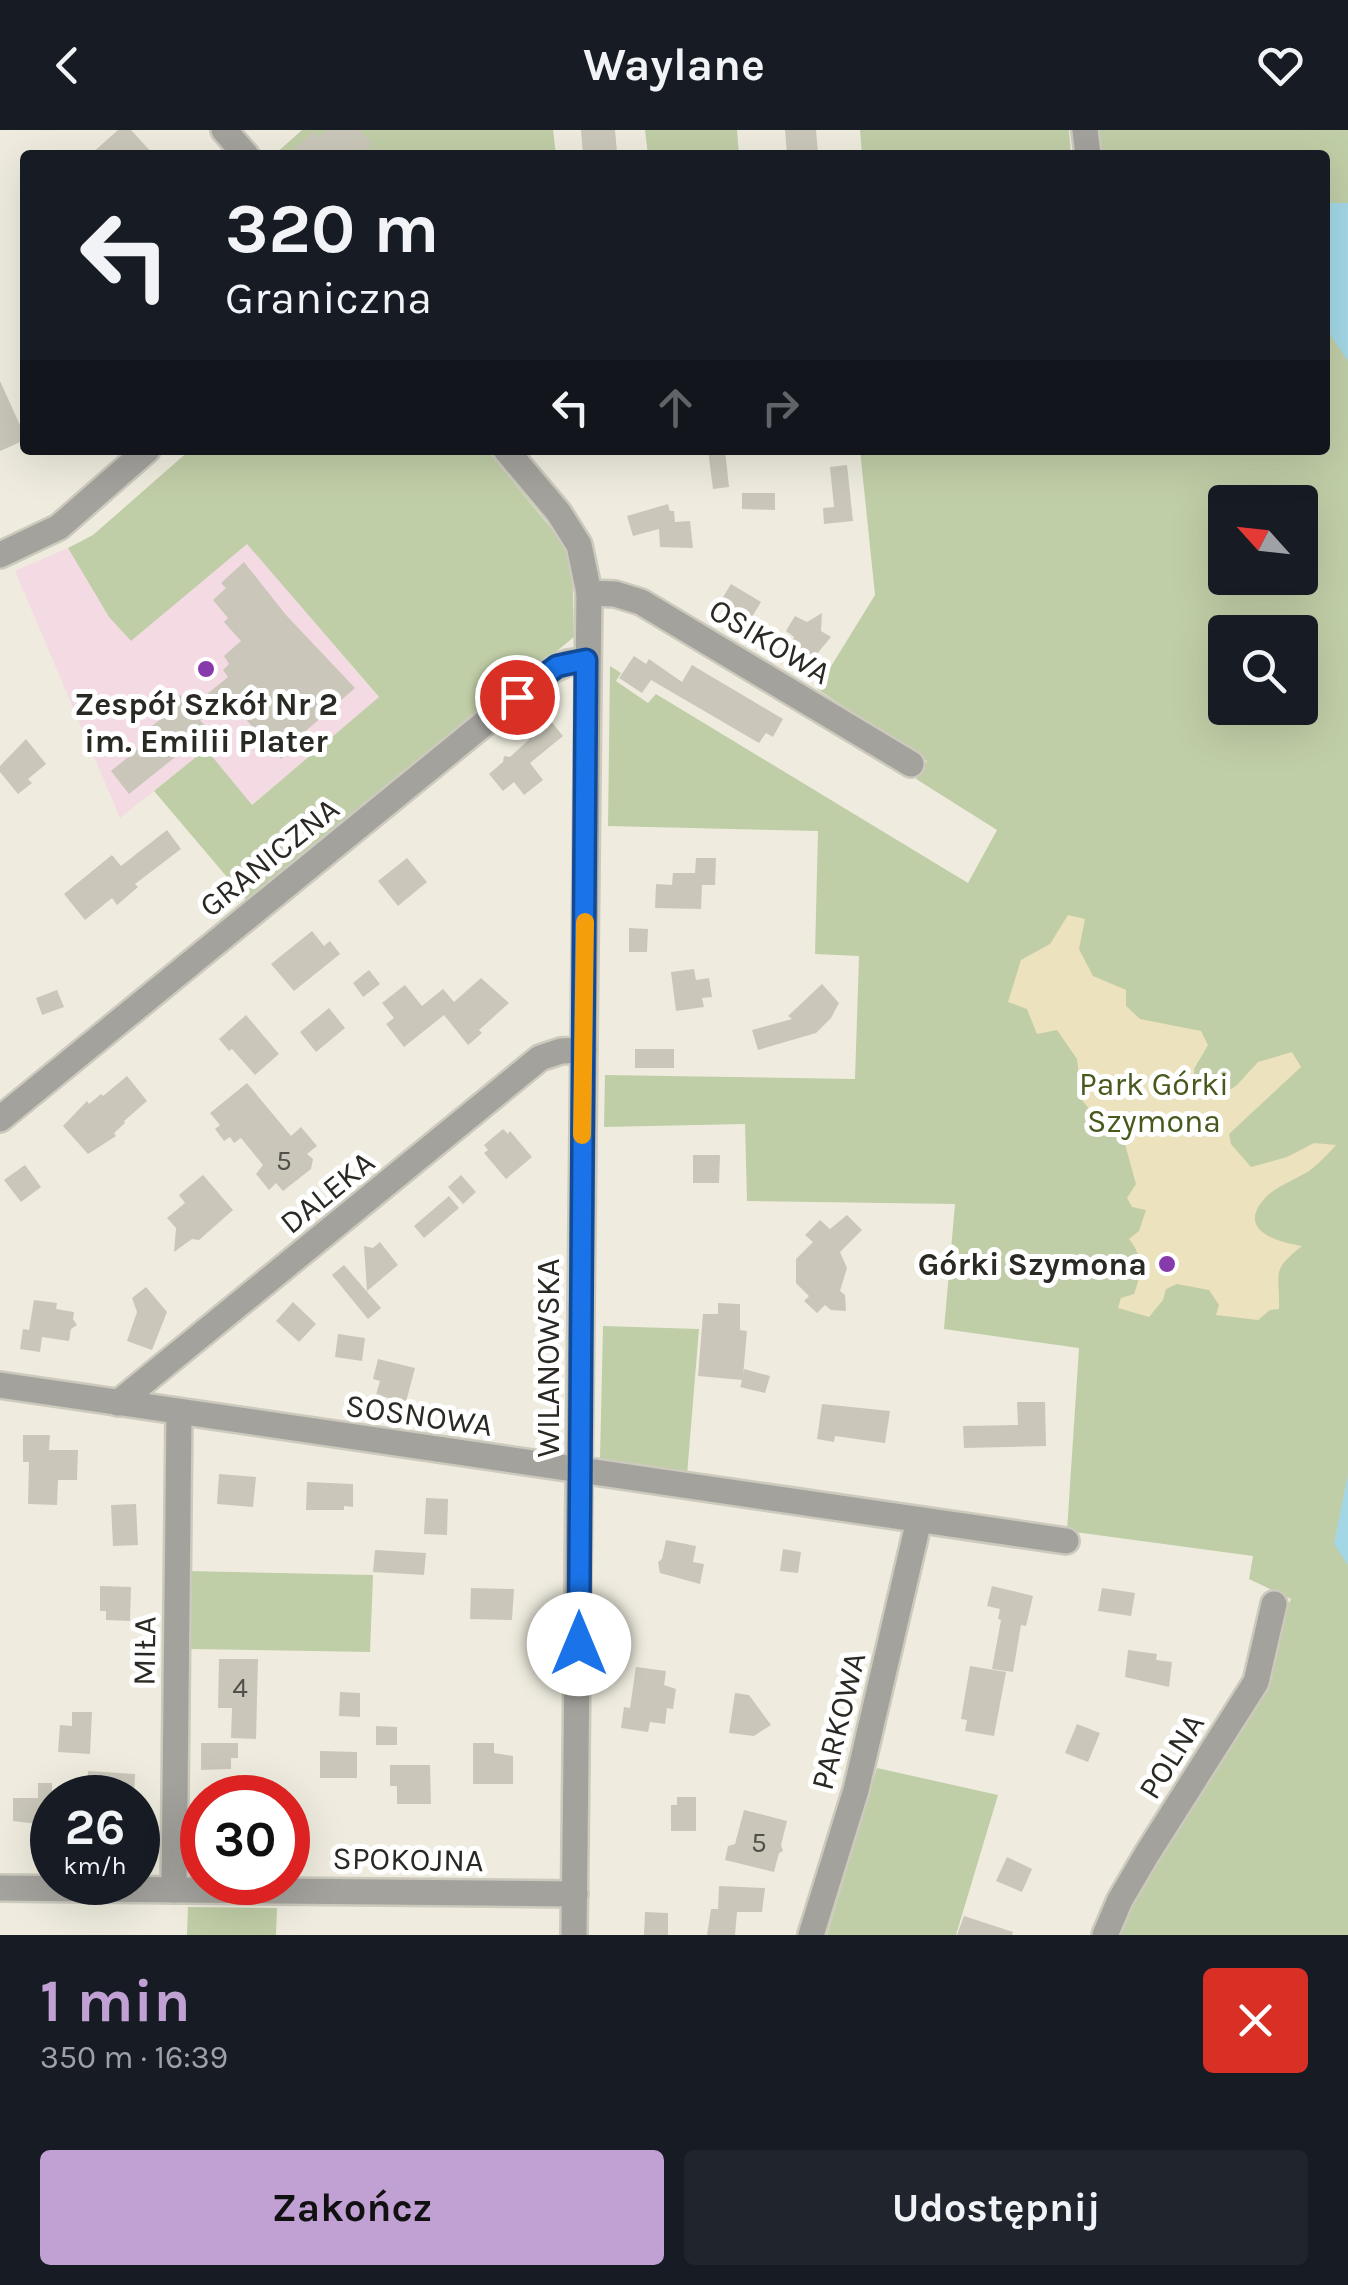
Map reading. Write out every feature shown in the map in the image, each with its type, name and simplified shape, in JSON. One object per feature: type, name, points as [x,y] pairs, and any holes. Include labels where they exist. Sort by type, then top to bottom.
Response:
[{"type":"street","points":[[224,130],[242,150]]},
{"type":"street","points":[[0,555],[58,526],[140,455]]},
{"type":"street","name":"WILANOWSKA","points":[[510,455],[559,512],[580,544],[589,593],[574,1935]]},
{"type":"street","name":"OSIKOWA","points":[[589,593],[616,594],[642,602],[911,764]]},
{"type":"street","name":"GRANICZNA","points":[[0,1120],[546,672],[586,660]]},
{"type":"street","name":"DALEKA","points":[[118,1404],[540,1058],[561,1050],[584,1050]]},
{"type":"street","name":"SOSNOWA","points":[[0,1385],[1066,1540]]},
{"type":"street","name":"MIŁA","points":[[174,1890],[179,1412]]},
{"type":"street","name":"PARKOWA","points":[[811,1935],[856,1790],[919,1520]]},
{"type":"street","name":"POLNA","points":[[1105,1935],[1147,1854],[1256,1682],[1274,1604]]},
{"type":"street","name":"SPOKOJNA","points":[[0,1888],[575,1894]]},
{"type":"shaded area","name":"Zespół Szkół Nr 2 im. Emilii Plater","points":[[247,543],[379,698],[251,805],[206,749],[120,818],[15,571],[68,548],[109,617],[131,641]]},
{"type":"green space","points":[[302,130],[553,130],[555,150],[280,150]]},
{"type":"green space","points":[[645,130],[737,130],[739,150],[647,150]]},
{"type":"green space","points":[[860,130],[1069,130],[1071,150],[862,150]]},
{"type":"green space","name":"Park Górki Szymona","points":[[1096,130],[1348,130],[1348,1935],[1116,1935],[1121,1915],[1273,1639],[1291,1599],[1249,1579],[1253,1556],[1067,1531],[1079,1348],[944,1329],[955,1204],[747,1201],[745,1124],[604,1127],[605,1075],[855,1079],[859,956],[815,954],[818,831],[608,826],[610,666],[621,673],[616,681],[648,703],[656,694],[968,883],[997,830],[916,779],[927,761],[817,689],[875,595],[861,455],[1330,455],[1330,150],[1098,150]]},
{"type":"green space","points":[[184,455],[491,455],[565,545],[572,559],[574,637],[249,903],[154,791],[206,749],[252,805],[379,697],[247,544],[131,641],[109,617],[68,548],[93,535]]},
{"type":"green space","points":[[603,1326],[699,1329],[687,1475],[600,1458]]},
{"type":"green space","points":[[188,1571],[373,1575],[370,1652],[189,1649]]},
{"type":"green space","points":[[877,1768],[998,1795],[956,1935],[827,1935]]},
{"type":"green space","points":[[188,1907],[277,1908],[276,1935],[187,1935]]},
{"type":"sand","points":[[1068,915],[1085,919],[1079,949],[1093,976],[1126,990],[1126,1006],[1140,1019],[1201,1031],[1208,1045],[1194,1069],[1196,1091],[1217,1099],[1237,1085],[1258,1062],[1292,1052],[1301,1067],[1229,1134],[1231,1144],[1251,1167],[1287,1157],[1314,1143],[1336,1145],[1313,1168],[1270,1193],[1257,1209],[1257,1227],[1264,1233],[1302,1246],[1281,1267],[1279,1309],[1270,1310],[1258,1320],[1216,1315],[1219,1305],[1209,1290],[1177,1284],[1166,1289],[1163,1300],[1149,1317],[1118,1308],[1121,1298],[1134,1294],[1137,1286],[1139,1259],[1129,1239],[1139,1231],[1146,1210],[1132,1207],[1127,1198],[1136,1184],[1122,1133],[1094,1115],[1082,1100],[1077,1059],[1057,1030],[1037,1034],[1027,1009],[1008,1002],[1021,960],[1050,944]]},
{"type":"water","points":[[1330,203],[1348,203],[1348,361],[1330,334]]},
{"type":"water","points":[[1348,1474],[1348,1565],[1334,1544]]},
{"type":"building","points":[[118,130],[131,130],[149,150],[96,150]]},
{"type":"building","points":[[327,130],[360,130],[372,144],[365,150],[293,150],[314,131],[319,137]]},
{"type":"building","points":[[581,130],[615,130],[617,150],[583,150]]},
{"type":"building","points":[[785,130],[816,130],[818,150],[787,150]]},
{"type":"building","points":[[0,381],[20,425],[20,442],[0,451]]},
{"type":"building","points":[[709,455],[726,455],[729,487],[713,489]]},
{"type":"building","points":[[847,465],[853,521],[824,524],[823,508],[834,507],[830,467]]},
{"type":"building","points":[[742,493],[775,493],[775,510],[742,509]]},
{"type":"building","points":[[668,504],[670,511],[674,511],[675,522],[690,521],[693,548],[660,547],[659,529],[633,536],[627,516]]},
{"type":"building","name":"Zespół Szkół Nr 2 im. Emilii Plater","points":[[244,562],[286,615],[355,688],[300,736],[303,739],[281,759],[269,745],[264,748],[252,734],[255,730],[228,698],[200,720],[209,730],[129,794],[111,771],[153,737],[147,730],[162,718],[158,713],[181,695],[191,707],[228,677],[223,670],[229,664],[224,656],[241,641],[224,622],[228,618],[213,600],[226,588],[221,583]]},
{"type":"building","points":[[731,584],[761,602],[750,620],[733,624],[724,618],[720,602]]},
{"type":"building","points":[[822,613],[821,631],[831,637],[811,661],[788,648],[794,637],[786,631],[795,616],[807,622]]},
{"type":"building","points":[[634,656],[646,664],[649,659],[682,682],[692,665],[783,719],[773,737],[766,733],[759,743],[651,680],[642,693],[619,678]]},
{"type":"building","points":[[550,720],[563,736],[530,763],[543,780],[524,795],[514,782],[503,791],[489,774],[503,762],[504,756],[510,757]]},
{"type":"building","points":[[26,739],[46,764],[18,794],[0,772],[0,766]]},
{"type":"building","points":[[167,830],[181,849],[135,884],[138,887],[117,905],[112,898],[85,920],[64,894],[112,855],[121,866]]},
{"type":"building","points":[[407,858],[427,882],[398,906],[378,881]]},
{"type":"building","points":[[696,858],[716,858],[715,885],[702,885],[701,909],[655,908],[656,884],[672,885],[673,873],[695,873]]},
{"type":"building","points":[[629,928],[648,929],[647,952],[629,952]]},
{"type":"building","points":[[312,931],[324,946],[330,941],[340,954],[294,991],[271,964]]},
{"type":"building","points":[[694,969],[696,980],[709,978],[712,997],[702,998],[704,1007],[676,1011],[671,972]]},
{"type":"building","points":[[369,970],[380,984],[363,997],[353,983]]},
{"type":"building","points":[[481,978],[509,1003],[468,1045],[444,1015],[404,1047],[386,1024],[394,1018],[382,1003],[405,985],[422,1006],[443,989],[454,1002]]},
{"type":"building","points":[[822,984],[839,1003],[831,1018],[816,1033],[758,1050],[752,1030],[792,1019],[788,1016]]},
{"type":"building","points":[[57,990],[64,1007],[42,1015],[36,998]]},
{"type":"building","points":[[329,1008],[345,1028],[316,1052],[300,1032]]},
{"type":"building","points":[[246,1015],[279,1054],[255,1075],[219,1039]]},
{"type":"building","points":[[635,1049],[674,1049],[674,1068],[635,1068]]},
{"type":"building","points":[[127,1076],[147,1101],[124,1121],[114,1133],[116,1136],[88,1154],[63,1126],[87,1101],[89,1104],[103,1096]]},
{"type":"building","points":[[247,1083],[291,1136],[301,1127],[317,1146],[307,1154],[313,1159],[311,1169],[283,1191],[276,1183],[269,1190],[256,1174],[263,1165],[241,1138],[234,1143],[230,1137],[224,1141],[215,1129],[220,1125],[210,1113]]},
{"type":"building","points":[[503,1129],[508,1134],[510,1131],[532,1157],[506,1179],[484,1153],[488,1150],[484,1145]]},
{"type":"building","points":[[693,1155],[720,1155],[719,1183],[693,1183]]},
{"type":"building","points":[[25,1165],[41,1187],[21,1202],[4,1180]]},
{"type":"building","points":[[203,1175],[233,1210],[199,1240],[192,1239],[174,1252],[176,1228],[167,1218],[185,1203],[179,1195]]},
{"type":"building","points":[[461,1175],[476,1192],[463,1204],[448,1187]]},
{"type":"building","points":[[449,1196],[459,1208],[424,1238],[414,1226]]},
{"type":"building","points":[[847,1215],[862,1230],[840,1252],[847,1268],[840,1291],[845,1295],[846,1311],[831,1310],[825,1305],[817,1313],[804,1301],[809,1296],[796,1283],[796,1259],[813,1242],[805,1235],[820,1220],[830,1229]]},
{"type":"building","points":[[380,1242],[398,1265],[367,1291],[364,1246],[373,1248]]},
{"type":"building","points":[[344,1265],[381,1308],[368,1319],[332,1275]]},
{"type":"building","points":[[146,1287],[167,1312],[152,1350],[127,1341],[137,1312],[132,1298]]},
{"type":"building","points":[[34,1300],[57,1303],[56,1309],[74,1312],[77,1325],[71,1329],[69,1341],[42,1337],[40,1352],[20,1349],[23,1329],[29,1330]]},
{"type":"building","points":[[293,1302],[316,1324],[299,1342],[276,1321]]},
{"type":"building","points":[[718,1303],[740,1304],[740,1330],[747,1331],[743,1376],[744,1369],[770,1376],[765,1393],[740,1387],[742,1380],[698,1376],[703,1314],[718,1314]]},
{"type":"building","points":[[338,1334],[365,1338],[362,1361],[335,1357]]},
{"type":"building","points":[[378,1359],[415,1368],[406,1402],[376,1395],[380,1381],[373,1379]]},
{"type":"building","points":[[1017,1402],[1045,1402],[1046,1446],[964,1448],[963,1426],[1018,1425]]},
{"type":"building","points":[[822,1404],[890,1411],[885,1443],[835,1436],[834,1442],[817,1439]]},
{"type":"building","points":[[23,1435],[50,1435],[49,1450],[78,1450],[77,1480],[58,1480],[57,1505],[28,1504],[29,1462],[23,1462]]},
{"type":"building","points":[[219,1474],[256,1477],[253,1507],[217,1504]]},
{"type":"building","points":[[307,1482],[353,1484],[353,1507],[306,1510]]},
{"type":"building","points":[[426,1498],[448,1499],[447,1535],[424,1534]]},
{"type":"building","points":[[136,1504],[138,1545],[113,1546],[111,1505]]},
{"type":"building","points":[[666,1540],[696,1546],[693,1562],[704,1564],[700,1584],[660,1573],[658,1562]]},
{"type":"building","points":[[783,1549],[801,1552],[798,1573],[780,1571]]},
{"type":"building","points":[[375,1550],[426,1553],[424,1575],[373,1572]]},
{"type":"building","points":[[100,1586],[131,1587],[130,1621],[106,1620],[106,1611],[100,1611]]},
{"type":"building","points":[[992,1586],[1033,1596],[1026,1626],[1021,1625],[1013,1672],[992,1669],[1001,1620],[1000,1609],[987,1606]]},
{"type":"building","points":[[471,1588],[514,1589],[512,1620],[470,1619]]},
{"type":"building","points":[[1102,1588],[1135,1593],[1131,1616],[1098,1611]]},
{"type":"building","points":[[1128,1650],[1157,1654],[1156,1660],[1172,1662],[1169,1687],[1125,1677]]},
{"type":"building","points":[[219,1659],[258,1659],[256,1739],[231,1738],[232,1708],[218,1708]]},
{"type":"building","points":[[970,1666],[1006,1672],[994,1736],[965,1731],[967,1720],[961,1719]]},
{"type":"building","points":[[636,1667],[666,1671],[664,1685],[676,1689],[673,1709],[667,1708],[665,1724],[650,1722],[648,1732],[621,1728],[624,1707],[630,1708]]},
{"type":"building","points":[[340,1692],[360,1693],[360,1717],[339,1716]]},
{"type":"building","points":[[735,1693],[749,1695],[771,1725],[754,1736],[729,1733]]},
{"type":"building","points":[[72,1712],[92,1712],[90,1754],[58,1752],[60,1725],[72,1726]]},
{"type":"building","points":[[1077,1724],[1100,1733],[1088,1762],[1065,1753]]},
{"type":"building","points":[[376,1726],[397,1727],[397,1745],[376,1745]]},
{"type":"building","points":[[201,1743],[238,1743],[238,1758],[231,1758],[231,1769],[201,1770]]},
{"type":"building","points":[[473,1743],[494,1743],[494,1753],[513,1756],[513,1784],[473,1784]]},
{"type":"building","points":[[320,1751],[357,1752],[357,1778],[320,1778]]},
{"type":"building","points":[[390,1765],[430,1765],[431,1804],[397,1804],[397,1786],[390,1786]]},
{"type":"building","points":[[88,1771],[135,1774],[135,1775],[88,1775]]},
{"type":"building","points":[[677,1797],[696,1797],[696,1831],[671,1831],[671,1805],[677,1805]]},
{"type":"building","points":[[13,1798],[30,1798],[30,1823],[13,1821]]},
{"type":"building","points":[[744,1810],[787,1821],[783,1851],[774,1872],[725,1860],[728,1846],[735,1844]]},
{"type":"building","points":[[1007,1857],[1032,1869],[1022,1892],[996,1881]]},
{"type":"building","points":[[719,1886],[765,1888],[762,1912],[737,1912],[735,1935],[707,1935],[711,1909],[718,1909]]},
{"type":"building","points":[[645,1912],[668,1913],[668,1935],[644,1935]]},
{"type":"building","points":[[964,1916],[1013,1932],[1012,1935],[957,1935]]},
{"type":"slow traffic","points":[[582,1135],[585,922]]},
{"type":"place","name":"Zespół Szkół Nr 2 im. Emilii Plater","points":[[206,669]]},
{"type":"place","name":"Górki Szymona","points":[[1167,1264]]},
{"type":"route","points":[[517,697],[557,666],[586,660],[579,1644]]}]
